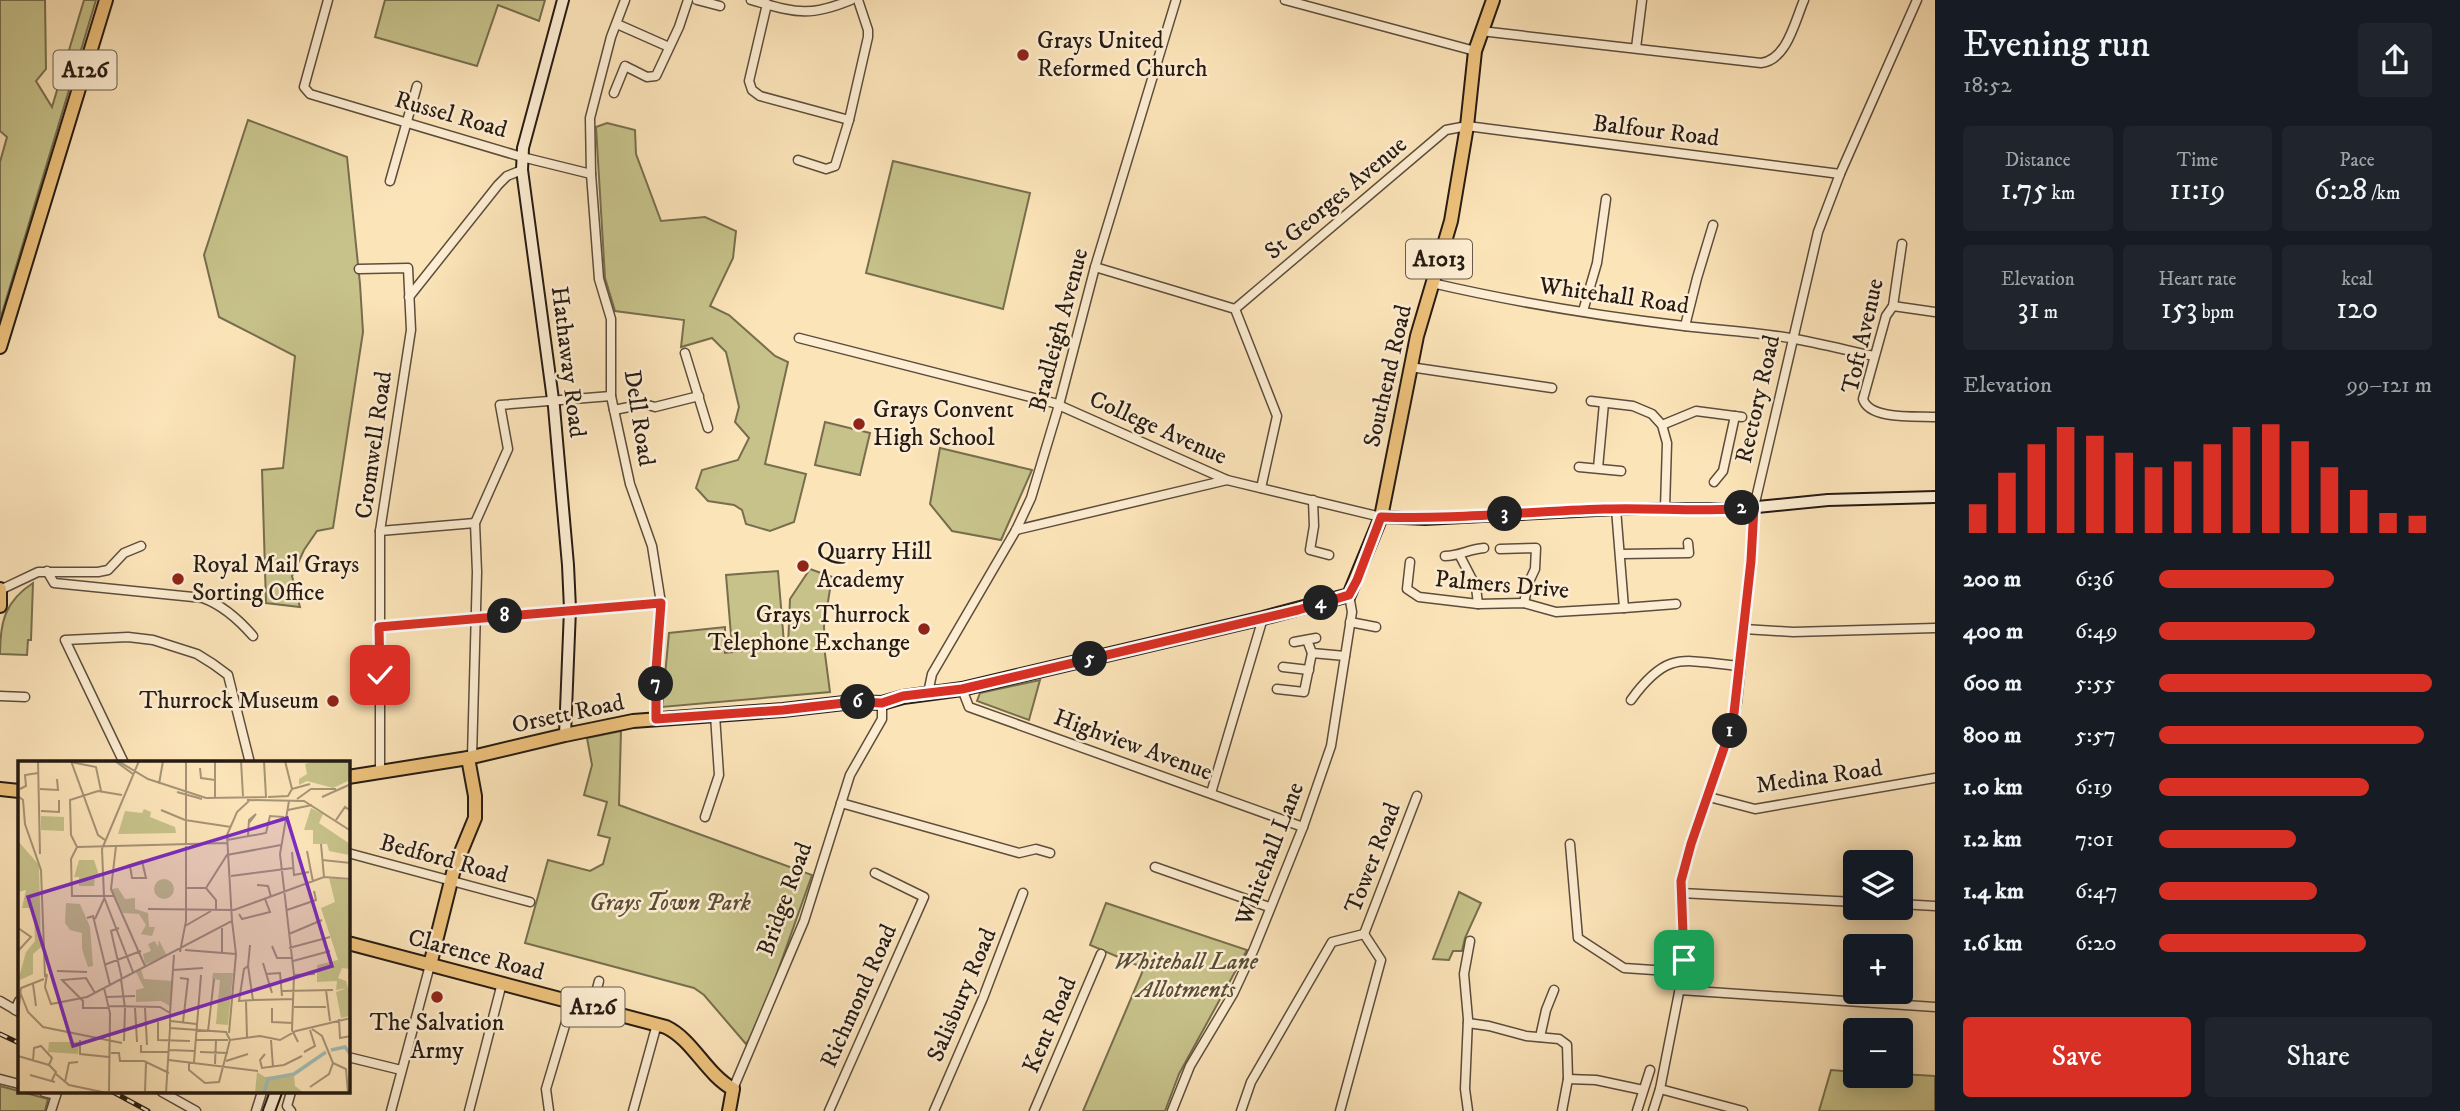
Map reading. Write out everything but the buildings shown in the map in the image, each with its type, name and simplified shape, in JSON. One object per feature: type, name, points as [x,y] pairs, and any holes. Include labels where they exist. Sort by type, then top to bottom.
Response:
[{"type":"main road","name":"A126","points":[[0,347],[106,0]]},
{"type":"main road","name":"Southend Road","points":[[1349,595],[1381,517],[1410,368],[1451,221],[1467,126],[1475,51],[1493,0]]},
{"type":"main road","points":[[0,589],[0,606]]},
{"type":"main road","name":"Orsett Road","points":[[350,777],[470,757],[565,734],[656,719],[853,702],[882,703],[903,696],[962,689],[1349,595]]},
{"type":"main road","points":[[430,965],[451,880],[475,818],[470,757]]},
{"type":"main road","points":[[0,789],[18,791]]},
{"type":"main road","name":"Clarence Road","points":[[350,943],[657,1024],[672,1030],[722,1083],[733,1089]]},
{"type":"main road","name":"Bridge Road","points":[[729,1111],[733,1089]]},
{"type":"street","name":"Russel Road","points":[[328,0],[304,87],[310,94],[522,157],[591,174]]},
{"type":"street","name":"Hathaway Road","points":[[563,0],[522,157],[522,170],[561,483],[570,609],[565,734]]},
{"type":"street","name":"Dell Road","points":[[625,0],[611,37],[590,118],[591,174],[599,279],[611,319],[611,396],[630,484],[652,546],[661,603],[656,670],[656,719]]},
{"type":"street","points":[[614,93],[625,66],[647,76],[656,76],[688,0]]},
{"type":"street","points":[[697,0],[720,6]]},
{"type":"street","points":[[751,0],[803,13],[851,0]]},
{"type":"street","points":[[798,160],[826,169],[835,166],[849,120],[868,37],[858,0]]},
{"type":"street","name":"Bradleigh Avenue","points":[[928,694],[932,674],[1016,530],[1031,498],[1059,405],[1095,267],[1176,0]]},
{"type":"street","points":[[1285,0],[1475,51]]},
{"type":"street","points":[[1636,48],[1642,0]]},
{"type":"street","points":[[1481,31],[1752,63],[1770,62],[1780,53],[1804,0]]},
{"type":"street","name":"Rectory Road","points":[[1653,1111],[1684,972],[1681,881],[1733,722],[1751,561],[1754,507],[1792,338],[1818,232],[1840,174],[1917,0]]},
{"type":"street","points":[[767,5],[749,81],[752,90],[760,96],[849,120]]},
{"type":"street","points":[[617,24],[669,47]]},
{"type":"street","points":[[390,181],[417,86]]},
{"type":"street","name":"Balfour Road","points":[[1467,126],[1840,174]]},
{"type":"street","name":"St Georges Avenue","points":[[1235,309],[1446,130],[1467,126]]},
{"type":"street","points":[[409,297],[498,185],[507,176],[522,170]]},
{"type":"street","points":[[1583,311],[1597,262],[1606,199]]},
{"type":"street","points":[[1685,326],[1713,225]]},
{"type":"street","name":"Toft Avenue","points":[[1902,244],[1893,306],[1886,316],[1863,399],[1871,412],[1935,417]]},
{"type":"street","points":[[1095,267],[1235,309],[1277,416],[1261,488]]},
{"type":"street","name":"Cromwell Road","points":[[359,269],[408,268],[411,330],[380,531],[380,771]]},
{"type":"street","name":"Whitehall Road","points":[[1432,283],[1484,295],[1583,311],[1792,338],[1874,356]]},
{"type":"street","points":[[1893,306],[1935,312]]},
{"type":"street","name":"College Avenue","points":[[799,338],[1059,405],[1227,480],[1381,517]]},
{"type":"street","points":[[685,353],[708,428]]},
{"type":"street","points":[[1410,368],[1552,388]]},
{"type":"street","points":[[470,757],[476,619],[475,523],[508,449],[500,405],[611,396]]},
{"type":"street","points":[[614,410],[644,404],[655,407],[699,396]]},
{"type":"street","points":[[1591,401],[1633,405],[1652,414],[1662,425],[1667,443],[1665,508]]},
{"type":"street","points":[[1598,468],[1605,402]]},
{"type":"street","points":[[1662,425],[1696,411],[1739,416],[1723,471],[1714,482]]},
{"type":"street","points":[[1579,467],[1621,471]]},
{"type":"street","points":[[1016,530],[1227,480]]},
{"type":"street","points":[[1381,517],[1425,519],[1616,509],[1702,509],[1828,500],[1935,497]]},
{"type":"street","points":[[1313,500],[1314,526],[1310,550],[1329,555]]},
{"type":"street","points":[[1616,509],[1624,608]]},
{"type":"street","points":[[380,531],[475,523]]},
{"type":"street","points":[[1621,554],[1689,558],[1688,543]]},
{"type":"street","points":[[0,589],[38,572],[108,570],[130,549],[141,546]]},
{"type":"street","points":[[1500,550],[1546,547]]},
{"type":"street","points":[[1445,555],[1460,556],[1472,549],[1484,548]]},
{"type":"street","points":[[1524,603],[1535,569],[1536,548]]},
{"type":"street","points":[[1460,556],[1476,587],[1478,604]]},
{"type":"street","name":"Palmers Drive","points":[[1410,562],[1407,589],[1419,597],[1478,604],[1524,603],[1556,612],[1676,604]]},
{"type":"street","points":[[47,571],[54,583],[203,598],[243,625],[253,636]]},
{"type":"street","name":"Whitehall Lane","points":[[1172,1111],[1190,1066],[1233,994],[1254,949],[1303,827],[1331,746],[1352,606],[1349,595]]},
{"type":"street","points":[[379,627],[661,603]]},
{"type":"street","points":[[1211,793],[1263,618]]},
{"type":"street","points":[[1350,622],[1376,627]]},
{"type":"street","points":[[1744,629],[1793,632],[1935,628]]},
{"type":"street","points":[[1277,689],[1304,692],[1312,653],[1311,639],[1294,642]]},
{"type":"street","points":[[123,761],[65,640],[153,640],[197,654],[228,676],[249,761]]},
{"type":"street","points":[[1312,653],[1345,656]]},
{"type":"street","points":[[1630,700],[1650,676],[1668,663],[1682,661],[1740,666]]},
{"type":"street","points":[[1283,667],[1309,670]]},
{"type":"street","name":"Highview Avenue","points":[[962,689],[969,707],[1303,827]]},
{"type":"street","points":[[0,696],[25,697]]},
{"type":"street","name":"Bridge Road","points":[[733,1089],[804,921],[850,775],[882,719],[882,703]]},
{"type":"street","points":[[705,817],[719,775],[715,715]]},
{"type":"street","name":"Medina Road","points":[[1709,797],[1755,809],[1935,778]]},
{"type":"street","name":"Tower Road","points":[[1364,934],[1417,796]]},
{"type":"street","points":[[841,803],[1019,853],[1036,849],[1051,853]]},
{"type":"street","points":[[1570,844],[1578,938],[1623,968],[1684,972]]},
{"type":"street","name":"Bedford Road","points":[[350,854],[530,902]]},
{"type":"street","points":[[1155,867],[1269,907]]},
{"type":"street","name":"Richmond Road","points":[[829,1111],[924,897],[874,873]]},
{"type":"street","name":"Salisbury Road","points":[[934,1111],[983,998],[1023,893]]},
{"type":"street","points":[[1681,893],[1843,901]]},
{"type":"street","points":[[1913,905],[1935,906]]},
{"type":"street","name":"Tower Road","points":[[1241,1111],[1251,1082],[1332,942],[1364,934]]},
{"type":"street","name":"Tower Road","points":[[1340,1111],[1381,960],[1364,934]]},
{"type":"street","points":[[1468,1111],[1465,1089],[1468,1023],[1464,974],[1470,941]]},
{"type":"street","name":"Kent Road","points":[[1034,1111],[1101,954]]},
{"type":"street","points":[[391,1111],[430,965]]},
{"type":"street","points":[[592,1007],[599,981]]},
{"type":"street","points":[[469,1111],[502,983]]},
{"type":"street","points":[[1540,1037],[1554,990]]},
{"type":"street","points":[[1680,990],[1935,1007]]},
{"type":"street","points":[[0,1002],[17,1011]]},
{"type":"street","points":[[549,1111],[546,1089],[572,1002]]},
{"type":"street","points":[[1468,1023],[1526,1036],[1559,1039],[1567,1045],[1569,1079],[1562,1111]]},
{"type":"street","points":[[633,1111],[657,1024]]},
{"type":"street","points":[[350,1057],[401,1070]]},
{"type":"street","points":[[1637,1111],[1650,1070]]},
{"type":"street","points":[[0,1079],[18,1084]]},
{"type":"street","points":[[1569,1079],[1596,1080],[1643,1090]]},
{"type":"street","points":[[1660,1089],[1743,1111]]},
{"type":"street","points":[[51,1111],[57,1094]]},
{"type":"street","points":[[166,1094],[196,1111]]},
{"type":"street","points":[[256,1111],[261,1094]]},
{"type":"street","points":[[269,1111],[275,1094]]},
{"type":"street","points":[[290,1094],[287,1106],[291,1111]]},
{"type":"green space","points":[[0,0],[45,0],[46,69],[36,81],[52,107],[84,0],[96,0],[0,320],[0,162],[7,137],[0,131]]},
{"type":"green space","points":[[385,0],[545,0],[539,21],[498,5],[477,66],[375,37]]},
{"type":"green space","points":[[248,120],[347,157],[363,332],[333,528],[317,531],[304,550],[292,576],[300,607],[266,603],[262,470],[283,468],[295,356],[219,317],[204,255]]},
{"type":"green space","points":[[607,123],[635,130],[636,154],[661,221],[705,217],[736,231],[733,258],[710,306],[729,315],[775,356],[788,362],[765,464],[806,474],[794,522],[770,531],[746,524],[742,510],[734,505],[708,501],[696,488],[702,470],[738,460],[749,438],[735,422],[739,407],[726,352],[712,338],[681,347],[684,320],[615,311],[605,278],[596,127]]},
{"type":"green space","points":[[893,161],[1030,193],[1003,309],[866,273]]},
{"type":"green space","points":[[825,422],[870,433],[860,475],[815,465]]},
{"type":"green space","points":[[940,448],[1032,470],[1001,540],[952,531],[930,504]]},
{"type":"green space","points":[[810,569],[832,577],[824,626],[830,692],[662,707],[669,633],[725,627],[725,653],[788,646],[790,599]]},
{"type":"green space","points":[[778,571],[784,643],[732,647],[726,575]]},
{"type":"green space","points":[[33,583],[31,640],[28,640],[27,655],[0,654],[1,632],[6,613],[16,597]]},
{"type":"green space","points":[[1040,680],[1029,720],[977,701],[980,693]]},
{"type":"green space","name":"Grays Town Park","points":[[621,731],[619,805],[812,875],[758,1027],[746,1044],[704,995],[694,988],[525,943],[548,860],[590,871],[603,864],[610,838],[598,835],[607,802],[584,795],[592,765],[587,738]]},
{"type":"green space","points":[[1459,892],[1481,903],[1462,951],[1453,951],[1449,960],[1433,959]]},
{"type":"green space","name":"Whitehall Lane Allotments","points":[[1106,903],[1247,950],[1179,1074],[1165,1111],[1083,1111],[1144,968],[1090,945]]},
{"type":"green space","points":[[1831,1070],[1843,1071],[1843,1088],[1913,1088],[1913,1075],[1935,1076],[1935,1111],[1819,1111]]},
{"type":"green space","points":[[0,1086],[18,1091],[18,1094],[48,1099],[45,1111],[0,1111]]},
{"type":"railway","points":[[0,1034],[18,1043]]},
{"type":"railway","points":[[117,1094],[148,1111]]},
{"type":"place","name":"Grays United Reformed Church","points":[[1023,55]]},
{"type":"place","name":"Grays Convent High School","points":[[859,424]]},
{"type":"place","name":"Quarry Hill Academy","points":[[803,566]]},
{"type":"place","name":"Royal Mail Grays Sorting Office","points":[[178,579]]},
{"type":"place","name":"Grays Thurrock Telephone Exchange","points":[[924,629]]},
{"type":"place","name":"Thurrock Museum","points":[[333,701]]},
{"type":"place","name":"The Salvation Army","points":[[437,997]]},
{"type":"route","points":[[380,675],[379,627],[661,603],[656,670],[656,719],[853,702],[882,703],[903,696],[962,689],[1298,610],[1349,595],[1381,517],[1425,519],[1549,511],[1754,507],[1737,702],[1733,722],[1681,881],[1684,960]]}]
